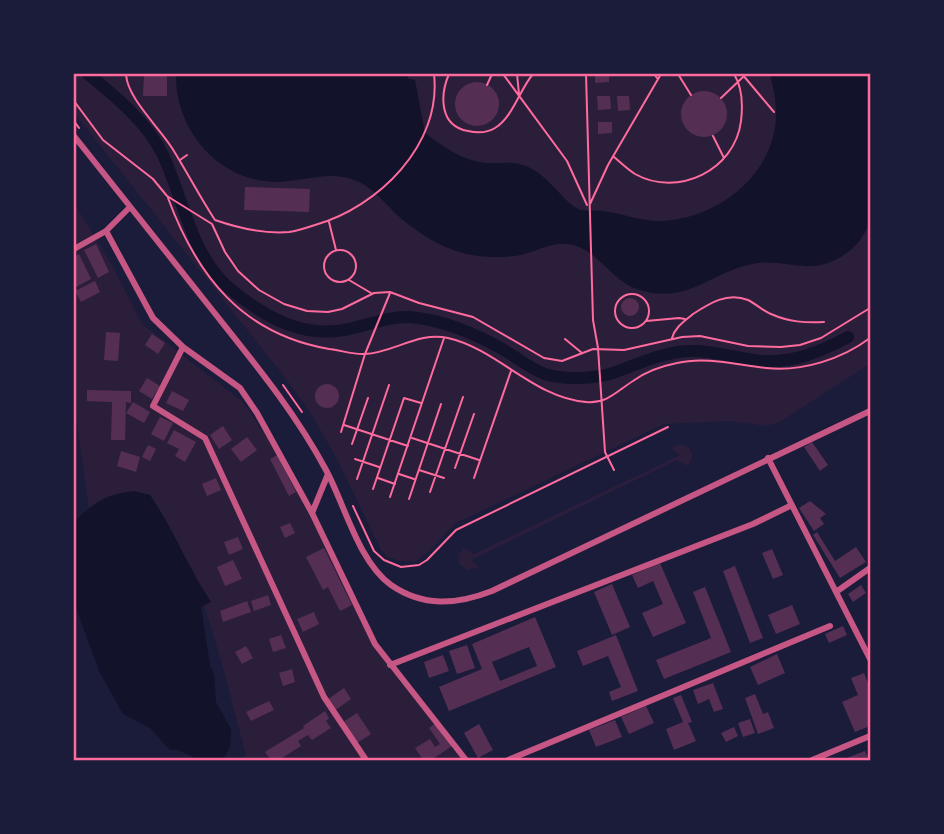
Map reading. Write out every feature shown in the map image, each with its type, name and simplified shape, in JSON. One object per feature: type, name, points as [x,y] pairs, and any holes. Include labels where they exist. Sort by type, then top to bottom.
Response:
[{"type":"street","points":[[74,136],[284,400],[328,474],[369,561],[390,584],[415,598],[433,603],[449,603],[492,591],[870,411]]},
{"type":"street","points":[[74,249],[106,231],[130,207]]},
{"type":"street","points":[[106,231],[153,318],[183,347],[240,388],[257,413],[312,513],[375,644],[466,761]]},
{"type":"street","points":[[183,347],[153,406],[205,438],[324,697],[366,761]]},
{"type":"street","points":[[768,458],[870,659]]},
{"type":"street","points":[[312,513],[328,474]]},
{"type":"street","points":[[390,665],[752,524],[793,505]]},
{"type":"street","points":[[836,592],[870,568]]},
{"type":"street","points":[[508,761],[830,626]]},
{"type":"street","points":[[812,761],[870,736]]},
{"type":"path","points":[[126,74],[126,80],[135,98],[179,160],[215,220],[261,231],[291,232],[329,221],[372,198],[398,173],[413,153],[429,122],[434,74]]},
{"type":"path","points":[[449,74],[444,85],[442,102],[448,121],[462,130],[477,133],[492,130],[502,123],[533,74]]},
{"type":"path","points":[[487,85],[492,74]]},
{"type":"path","points":[[503,74],[567,161],[588,207]]},
{"type":"path","points":[[517,74],[519,96]]},
{"type":"path","points":[[586,74],[589,256],[593,320],[598,348],[605,452],[614,470]]},
{"type":"path","points":[[588,207],[658,79],[657,74]]},
{"type":"path","points":[[657,74],[658,79]]},
{"type":"path","points":[[678,74],[691,95]]},
{"type":"path","points":[[614,157],[635,174],[649,180],[674,182],[700,177],[725,159],[736,141],[742,111],[738,81],[734,74]]},
{"type":"path","points":[[721,98],[743,75],[774,112]]},
{"type":"path","points":[[74,101],[103,141],[153,179],[167,195],[211,223],[238,271],[258,290],[284,304],[307,311],[328,312],[342,309],[372,294],[390,292],[472,317],[551,360],[562,361],[598,348],[624,350],[671,339],[699,336],[748,346],[800,345],[821,338],[870,308]]},
{"type":"path","points":[[74,121],[82,132]]},
{"type":"path","points":[[713,135],[725,159]]},
{"type":"path","points":[[179,160],[187,155]]},
{"type":"path","points":[[167,195],[182,236],[206,275],[233,305],[269,329],[298,342],[365,354],[422,338],[445,337],[460,342],[536,384],[585,402],[601,402],[655,369],[678,362],[710,360],[770,369],[795,369],[855,350],[870,338]]},
{"type":"path","points":[[211,223],[215,220]]},
{"type":"path","points":[[329,221],[336,250]]},
{"type":"path","points":[[336,250],[325,260],[324,270],[334,281],[349,279],[372,294]]},
{"type":"path","points":[[336,250],[350,253],[356,262],[355,272],[349,279]]},
{"type":"path","points":[[341,432],[365,354],[390,292]]},
{"type":"path","points":[[646,321],[649,309],[643,298],[631,294],[623,296],[617,302],[614,310],[616,318],[624,327],[636,328],[646,321],[679,318],[686,320]]},
{"type":"path","points":[[671,339],[674,331],[686,320],[715,300],[732,297],[748,300],[773,315],[792,321],[824,322]]},
{"type":"path","points":[[390,497],[445,337]]},
{"type":"path","points":[[565,339],[582,353]]},
{"type":"path","points":[[474,478],[511,370]]},
{"type":"path","points":[[278,379],[302,411]]},
{"type":"path","points":[[357,479],[389,385]]},
{"type":"path","points":[[430,492],[463,397]]},
{"type":"path","points":[[352,444],[368,398]]},
{"type":"path","points":[[373,489],[404,398],[422,403]]},
{"type":"path","points":[[409,499],[441,404]]},
{"type":"path","points":[[455,468],[474,414]]},
{"type":"path","points":[[343,424],[408,446]]},
{"type":"path","points":[[353,506],[374,551],[393,565],[409,567],[427,561],[456,530],[668,427]]},
{"type":"path","points":[[411,437],[480,460]]},
{"type":"path","points":[[355,459],[380,467]]},
{"type":"path","points":[[419,470],[444,478]]},
{"type":"path","points":[[398,473],[416,479]]},
{"type":"path","points":[[377,477],[395,484]]},
{"type":"shaded area","points":[[74,74],[870,74],[870,364],[778,423],[766,426],[731,421],[664,424],[456,523],[416,561],[399,561],[388,557],[381,550],[336,457],[308,409],[74,113]]},
{"type":"shaded area","points":[[176,74],[405,74],[409,79],[415,80],[425,133],[453,152],[486,163],[514,163],[532,169],[568,202],[581,210],[603,211],[655,221],[674,220],[711,208],[743,186],[756,171],[766,155],[775,129],[776,105],[770,74],[870,74],[870,222],[855,246],[828,263],[813,266],[752,264],[670,294],[654,293],[627,285],[578,246],[555,244],[514,256],[470,255],[426,237],[371,190],[354,180],[325,176],[276,182],[236,173],[204,149],[192,133],[183,114]]},
{"type":"shaded area","points":[[74,203],[112,265],[142,324],[243,402],[277,453],[310,514],[367,634],[388,666],[463,760],[243,760],[246,755],[209,620],[184,556],[150,495],[118,494],[89,508],[74,405]]},
{"type":"shaded area","points":[[677,445],[687,446],[691,450],[692,459],[687,466],[677,460],[471,560],[479,567],[468,570],[459,564],[459,553],[464,548],[474,554],[680,455],[671,448]]},
{"type":"shaded area","points":[[134,491],[150,495],[211,602],[201,607],[210,665],[214,674],[216,702],[231,729],[230,747],[223,760],[200,760],[178,750],[170,750],[150,728],[123,714],[99,671],[74,602],[74,521],[101,500]]},
{"type":"building","points":[[144,74],[167,74],[167,96],[143,96]]},
{"type":"building","points":[[595,74],[609,74],[609,82],[595,83]]},
{"type":"building","points":[[477,82],[492,89],[499,104],[492,119],[477,126],[462,119],[455,104],[462,89]]},
{"type":"building","points":[[704,91],[720,98],[727,114],[720,130],[704,137],[688,130],[681,114],[688,98]]},
{"type":"building","points":[[597,96],[610,96],[611,109],[598,110]]},
{"type":"building","points":[[617,96],[629,96],[630,110],[618,111]]},
{"type":"building","points":[[598,122],[612,122],[612,133],[598,134]]},
{"type":"building","points":[[245,187],[310,189],[309,212],[244,210]]},
{"type":"building","points":[[96,244],[109,272],[98,278],[84,250]]},
{"type":"building","points":[[79,254],[91,279],[76,287],[74,257]]},
{"type":"building","points":[[95,281],[100,292],[81,302],[75,291]]},
{"type":"building","points":[[630,298],[636,301],[639,307],[636,313],[630,316],[624,313],[621,307],[624,301]]},
{"type":"building","points":[[106,332],[120,333],[118,361],[104,360]]},
{"type":"building","points":[[152,334],[165,343],[158,354],[145,345]]},
{"type":"building","points":[[147,378],[160,386],[152,399],[139,391]]},
{"type":"building","points":[[327,384],[338,391],[339,396],[332,407],[327,408],[316,401],[315,396],[322,385]]},
{"type":"building","points":[[87,390],[131,391],[131,403],[126,402],[125,440],[111,440],[112,402],[87,401]]},
{"type":"building","points":[[172,391],[189,400],[183,411],[166,403]]},
{"type":"building","points":[[133,402],[150,412],[144,423],[126,413]]},
{"type":"building","points":[[160,417],[173,423],[164,441],[151,434]]},
{"type":"building","points":[[223,426],[232,440],[219,449],[210,435]]},
{"type":"building","points":[[174,430],[196,442],[185,462],[175,456],[179,449],[167,443]]},
{"type":"building","points":[[247,437],[257,450],[241,462],[231,449]]},
{"type":"building","points":[[812,442],[828,465],[820,471],[804,447]]},
{"type":"building","points":[[148,445],[156,449],[150,461],[142,457]]},
{"type":"building","points":[[121,451],[140,457],[136,472],[117,466]]},
{"type":"building","points":[[277,455],[296,492],[289,496],[270,459]]},
{"type":"building","points":[[216,478],[221,490],[207,496],[202,484]]},
{"type":"building","points":[[810,501],[826,514],[820,518],[824,524],[814,531],[799,508]]},
{"type":"building","points":[[290,523],[295,533],[285,538],[280,527]]},
{"type":"building","points":[[817,532],[835,561],[856,547],[866,562],[840,578],[813,535]]},
{"type":"building","points":[[238,537],[243,549],[229,555],[224,542]]},
{"type":"building","points":[[324,548],[352,605],[340,611],[328,587],[323,590],[306,557]]},
{"type":"building","points":[[772,549],[783,575],[773,579],[762,553]]},
{"type":"building","points":[[233,560],[242,579],[225,586],[217,567]]},
{"type":"building","points":[[660,563],[686,623],[653,637],[642,613],[663,604],[653,581],[638,588],[632,575]]},
{"type":"building","points":[[735,566],[763,638],[750,643],[723,571]]},
{"type":"building","points":[[612,584],[630,627],[612,635],[594,592]]},
{"type":"building","points":[[861,585],[866,593],[853,602],[848,594]]},
{"type":"building","points":[[705,587],[731,652],[664,679],[656,660],[711,638],[693,592]]},
{"type":"building","points":[[268,595],[271,605],[254,611],[251,601]]},
{"type":"building","points":[[247,601],[251,612],[223,622],[220,611]]},
{"type":"building","points":[[792,605],[800,624],[776,634],[768,615]]},
{"type":"building","points":[[314,612],[319,624],[303,632],[297,619]]},
{"type":"building","points":[[535,617],[556,667],[449,711],[439,687],[482,669],[472,644]],"holes":[[[529,647],[537,666],[500,681],[492,662]]]},
{"type":"building","points":[[843,626],[847,635],[829,643],[825,634]]},
{"type":"building","points":[[281,635],[286,648],[273,652],[269,639]]},
{"type":"building","points":[[616,635],[638,691],[612,701],[609,692],[621,687],[608,656],[583,666],[577,651]]},
{"type":"building","points":[[467,645],[475,668],[457,674],[449,651]]},
{"type":"building","points":[[246,646],[253,658],[242,664],[235,652]]},
{"type":"building","points":[[777,654],[785,673],[758,685],[750,667]]},
{"type":"building","points":[[443,655],[449,671],[429,678],[424,662]]},
{"type":"building","points":[[292,669],[295,682],[283,686],[279,673]]},
{"type":"building","points":[[864,673],[870,688],[870,726],[855,732],[842,702],[858,695],[851,678]]},
{"type":"building","points":[[713,683],[723,709],[714,712],[709,699],[698,704],[693,690]]},
{"type":"building","points":[[344,688],[351,699],[334,711],[327,700]]},
{"type":"building","points":[[755,694],[763,714],[768,712],[774,728],[758,734],[745,698]]},
{"type":"building","points":[[681,695],[696,741],[674,750],[666,729],[683,722],[673,698]]},
{"type":"building","points":[[269,701],[274,710],[251,721],[246,712]]},
{"type":"building","points":[[646,706],[654,723],[629,734],[621,717]]},
{"type":"building","points":[[325,711],[329,718],[326,721],[331,728],[312,740],[308,735],[298,741],[301,746],[279,760],[271,760],[265,752],[304,728],[303,726]]},
{"type":"building","points":[[357,713],[371,734],[357,743],[343,722]]},
{"type":"building","points":[[750,719],[755,733],[743,737],[738,723]]},
{"type":"building","points":[[615,720],[622,737],[596,747],[589,730]]},
{"type":"building","points":[[436,723],[452,746],[431,760],[423,760],[415,748],[430,739],[435,747],[440,744],[429,728]]},
{"type":"building","points":[[479,724],[493,750],[478,758],[464,733]]},
{"type":"building","points":[[734,727],[738,736],[726,742],[721,733]]},
{"type":"building","points":[[865,751],[869,760],[841,760]]},
{"type":"waterway","points":[[88,74],[130,110],[156,143],[170,172],[196,242],[215,274],[256,308],[286,324],[302,329],[335,331],[395,318],[422,319],[447,325],[482,339],[540,372],[570,378],[605,375],[660,356],[689,351],[763,361],[786,360],[818,351],[848,337]]}]
